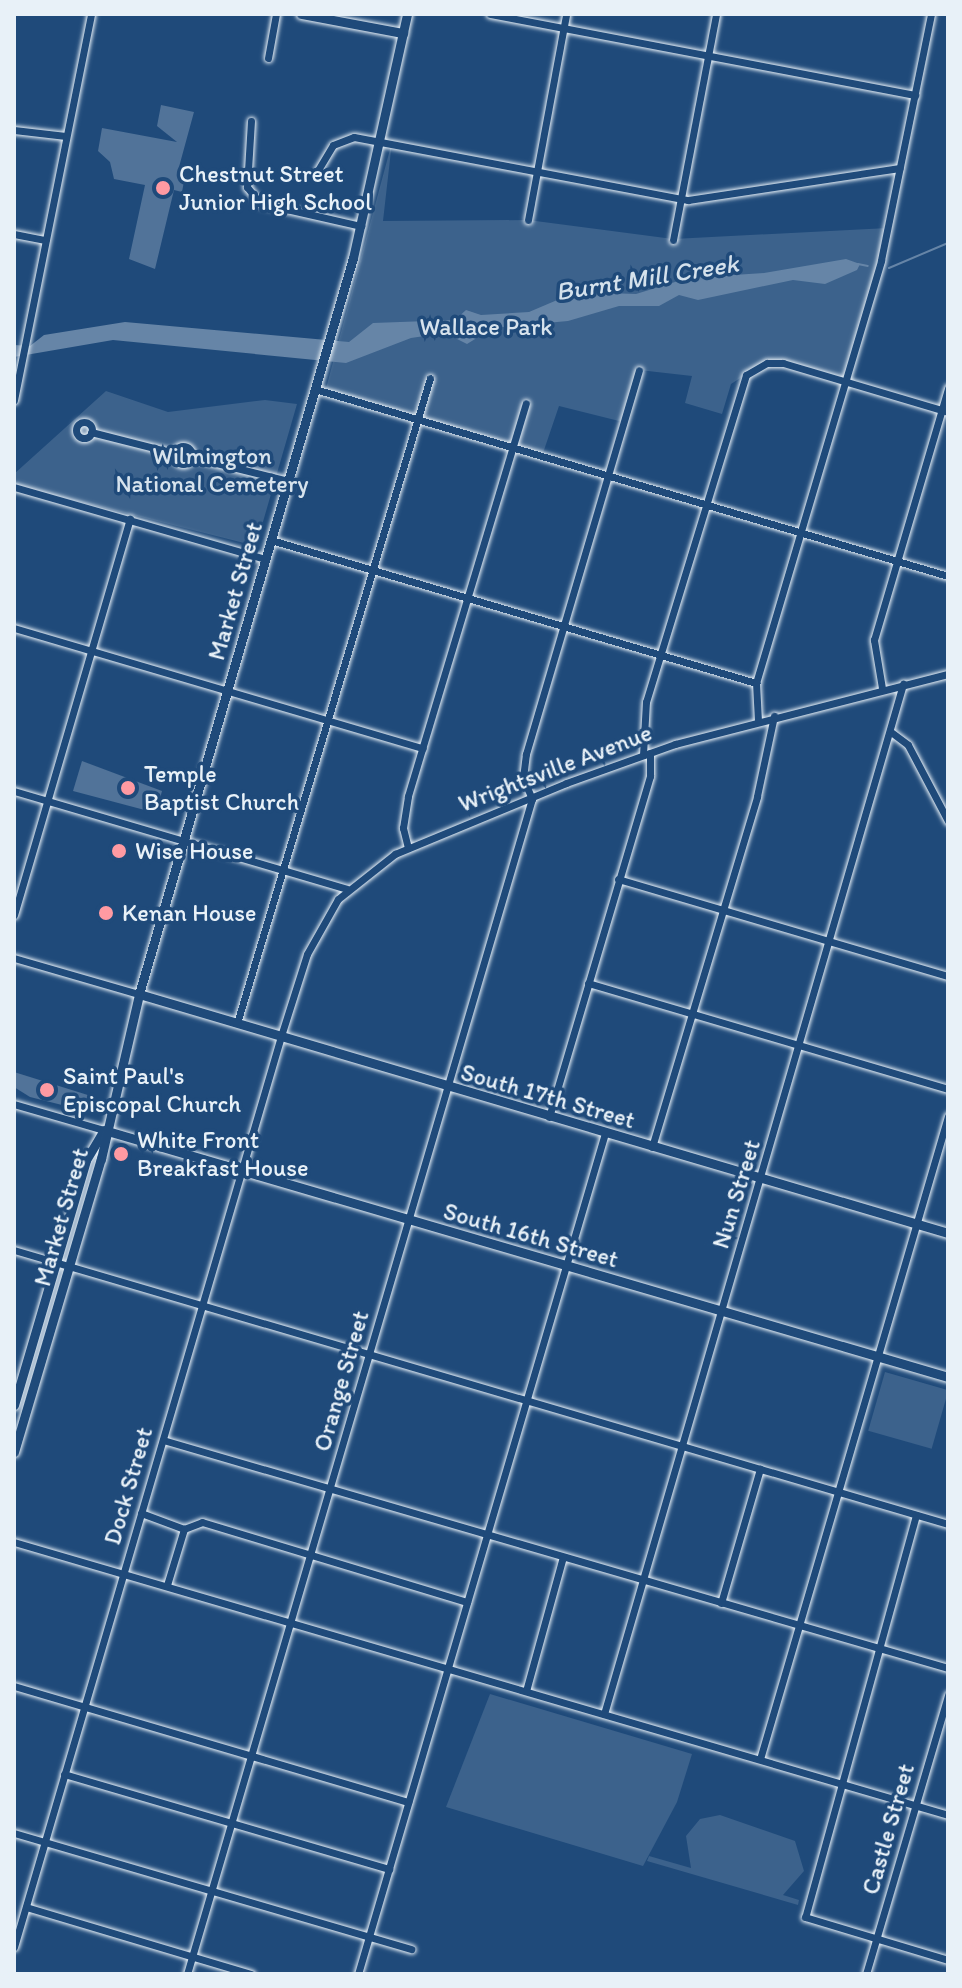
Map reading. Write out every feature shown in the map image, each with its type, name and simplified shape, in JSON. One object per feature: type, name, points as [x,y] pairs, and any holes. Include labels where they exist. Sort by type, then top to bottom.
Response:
[{"type":"main road","points":[[301,14],[403,33]]},
{"type":"main road","name":"Market Street","points":[[14,1452],[68,1266],[182,840],[361,226],[407,14]]},
{"type":"main road","name":"South 17th Street","points":[[139,994],[948,1233]]},
{"type":"main road","name":"Market Street","points":[[15,1399],[86,1160],[104,1130]]},
{"type":"main road","name":"South 16th Street","points":[[104,1130],[948,1377]]},
{"type":"street","points":[[14,400],[91,14]]},
{"type":"street","points":[[268,58],[276,14]]},
{"type":"street","points":[[490,14],[915,95]]},
{"type":"street","points":[[528,220],[566,14]]},
{"type":"street","points":[[673,240],[716,14]]},
{"type":"street","points":[[758,721],[756,683],[845,382],[900,168],[931,14]]},
{"type":"street","points":[[251,121],[247,187],[260,203],[361,226]]},
{"type":"street","points":[[14,130],[66,136]]},
{"type":"street","points":[[318,170],[333,145],[354,137],[680,198],[900,168]]},
{"type":"street","points":[[14,234],[45,240]]},
{"type":"street","points":[[549,1117],[650,776],[641,720],[737,391],[754,369],[783,363],[945,411]]},
{"type":"street","points":[[532,799],[523,768],[639,370]]},
{"type":"street","points":[[237,1023],[414,418],[430,378]]},
{"type":"street","points":[[882,688],[874,640],[945,411],[948,388]]},
{"type":"street","points":[[315,389],[948,576]]},
{"type":"street","points":[[408,848],[404,815],[526,403]]},
{"type":"street","points":[[91,432],[174,453],[181,464],[192,457]]},
{"type":"street","points":[[174,453],[184,446],[192,457],[288,481]]},
{"type":"street","points":[[14,487],[265,559]]},
{"type":"street","points":[[14,915],[130,519]]},
{"type":"street","points":[[271,540],[756,683]]},
{"type":"street","points":[[14,628],[423,748]]},
{"type":"street","name":"Wrightsville Avenue","points":[[281,1036],[307,954],[347,889],[408,848],[647,754],[774,716],[948,674]]},
{"type":"street","name":"Nun Street","points":[[604,1714],[903,684]]},
{"type":"street","points":[[652,1147],[723,910],[774,716]]},
{"type":"street","points":[[891,732],[908,745],[948,821]]},
{"type":"street","points":[[14,791],[347,889]]},
{"type":"street","name":"Orange Street","points":[[187,1974],[532,799]]},
{"type":"street","points":[[618,879],[948,976]]},
{"type":"street","points":[[14,958],[139,994]]},
{"type":"street","points":[[588,983],[948,1089]]},
{"type":"street","name":"Dock Street","points":[[14,1947],[281,1036]]},
{"type":"street","points":[[14,1104],[104,1130]]},
{"type":"street","points":[[760,1759],[948,1116]]},
{"type":"street","points":[[358,1974],[605,1133]]},
{"type":"street","points":[[14,1250],[948,1524]]},
{"type":"street","points":[[163,1440],[948,1668]]},
{"type":"street","points":[[721,1603],[760,1469]]},
{"type":"street","points":[[141,1513],[184,1529],[202,1522],[467,1602]]},
{"type":"street","points":[[916,1515],[841,1772],[843,1784],[805,1917],[948,1960]]},
{"type":"street","points":[[167,1585],[184,1529]]},
{"type":"street","points":[[14,1542],[948,1815]]},
{"type":"street","points":[[526,1691],[563,1557]]},
{"type":"street","points":[[14,1686],[408,1802]]},
{"type":"street","name":"Castle Street","points":[[866,1974],[948,1695]]},
{"type":"street","points":[[64,1774],[389,1869]]},
{"type":"street","points":[[14,1833],[411,1949]]},
{"type":"street","points":[[26,1907],[251,1974]]},
{"type":"green space","name":"Wallace Park","points":[[392,142],[383,221],[528,220],[673,239],[888,228],[845,382],[783,363],[759,366],[731,384],[722,414],[685,403],[692,376],[639,370],[623,422],[559,406],[542,456],[325,392]]},
{"type":"green space","name":"Wilmington National Cemetery","points":[[106,391],[168,412],[265,400],[297,404],[256,546],[14,485],[14,474]]},
{"type":"green space","points":[[885,1372],[948,1390],[932,1449],[868,1431]]},
{"type":"green space","points":[[490,1694],[692,1754],[677,1802],[643,1866],[446,1807]]},
{"type":"green space","points":[[720,1815],[795,1841],[804,1871],[783,1895],[799,1900],[798,1905],[647,1861],[649,1856],[691,1868],[686,1836],[700,1819]]},
{"type":"shaded area","points":[[846,259],[860,264],[857,270],[825,284],[793,280],[698,300],[679,295],[659,306],[619,306],[568,321],[493,328],[467,344],[445,333],[411,338],[346,363],[113,340],[14,357],[14,345],[30,346],[44,335],[125,322],[349,342],[373,323],[455,320],[466,310],[481,315],[529,312],[576,292],[636,294],[688,278],[764,273]]},
{"type":"building","name":"Chestnut Street Junior High School","points":[[161,105],[194,112],[179,167],[186,171],[182,192],[174,190],[155,269],[129,259],[145,185],[114,179],[110,162],[98,151],[102,128],[177,142],[157,126]]},
{"type":"building","name":"Temple Baptist Church","points":[[82,761],[162,791],[156,813],[73,791]]},
{"type":"building","name":"Saint Paul's Episcopal Church","points":[[14,1072],[91,1096],[86,1111],[30,1097],[14,1087]]},
{"type":"waterway","name":"Burnt Mill Creek","points":[[889,268],[948,243]]},
{"type":"waterway","name":"Burnt Mill Creek","points":[[858,264],[868,266]]},
{"type":"place","name":"Chestnut Street Junior High School","points":[[163,188]]},
{"type":"place","name":"Temple Baptist Church","points":[[128,788]]},
{"type":"place","name":"Wise House","points":[[119,851]]},
{"type":"place","name":"Kenan House","points":[[106,913]]},
{"type":"place","name":"Saint Paul's Episcopal Church","points":[[47,1090]]},
{"type":"place","name":"White Front Breakfast House","points":[[121,1154]]}]
